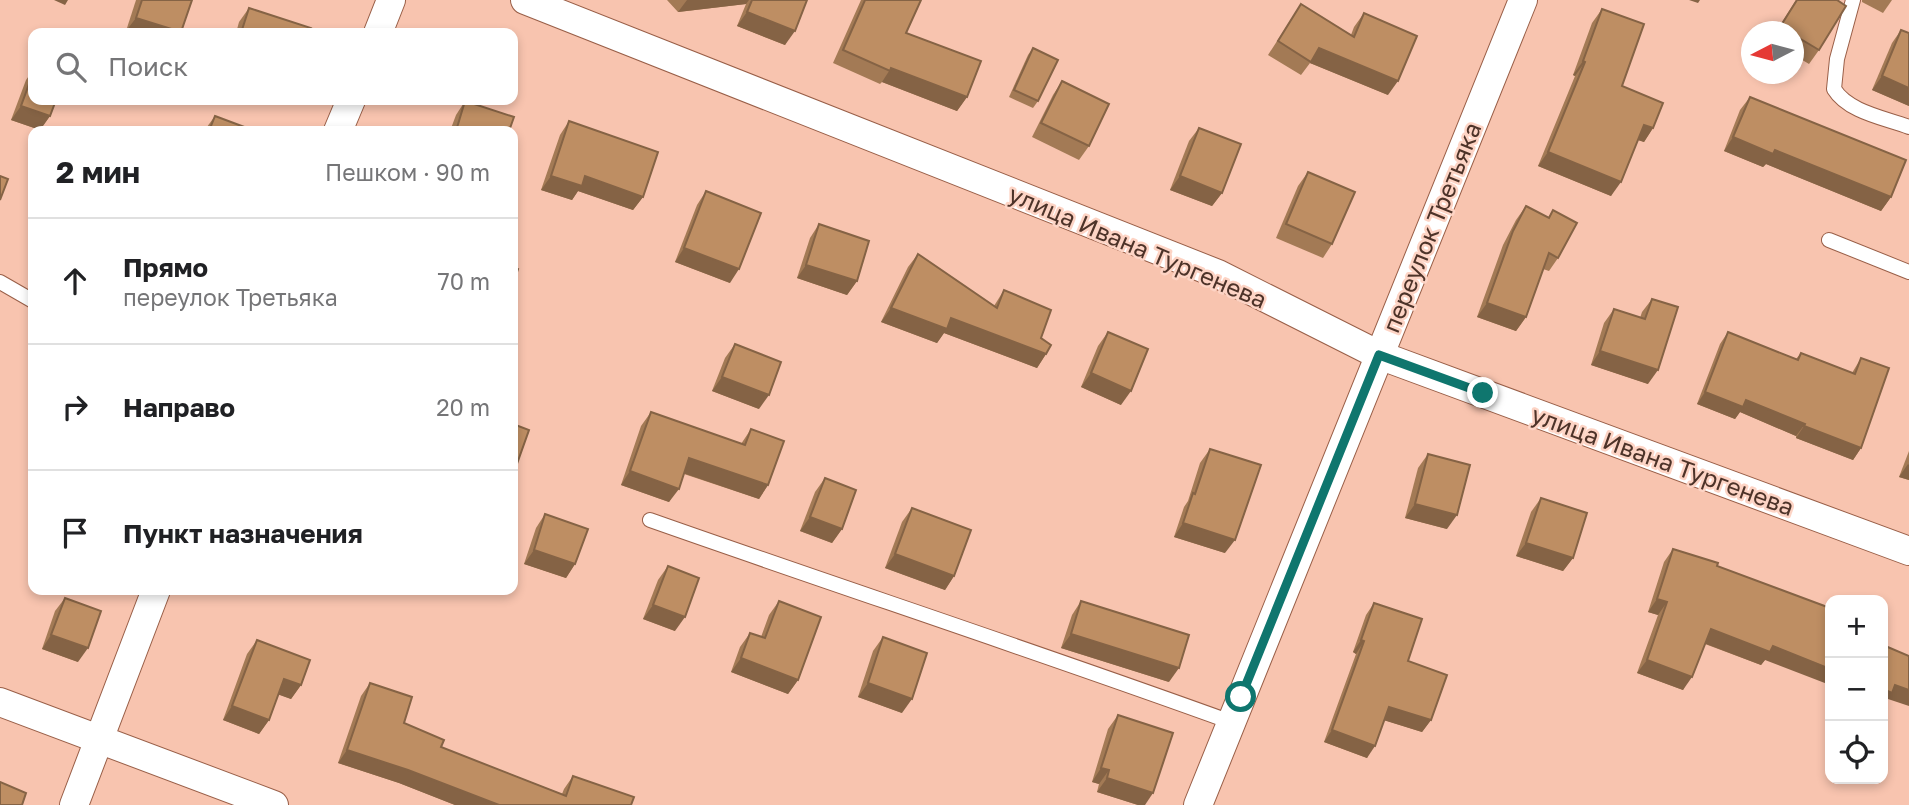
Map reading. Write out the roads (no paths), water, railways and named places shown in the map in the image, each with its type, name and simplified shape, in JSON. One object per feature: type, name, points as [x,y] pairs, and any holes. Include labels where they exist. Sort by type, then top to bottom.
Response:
[{"type":"street","points":[[379,28],[391,0]]},
{"type":"street","name":"улица Ивана Тургенева","points":[[525,0],[1218,274],[1379,355],[1909,551]]},
{"type":"street","name":"переулок Третьяка","points":[[1198,805],[1523,0]]},
{"type":"street","points":[[340,126],[349,105]]},
{"type":"street","points":[[74,805],[154,595]]},
{"type":"street","points":[[0,702],[274,805]]},
{"type":"lane","points":[[1853,0],[1837,59],[1834,89],[1844,101],[1854,107],[1909,127]]},
{"type":"lane","points":[[1829,240],[1909,270]]},
{"type":"lane","points":[[0,282],[28,298]]},
{"type":"lane","points":[[649,520],[1231,722]]}]
